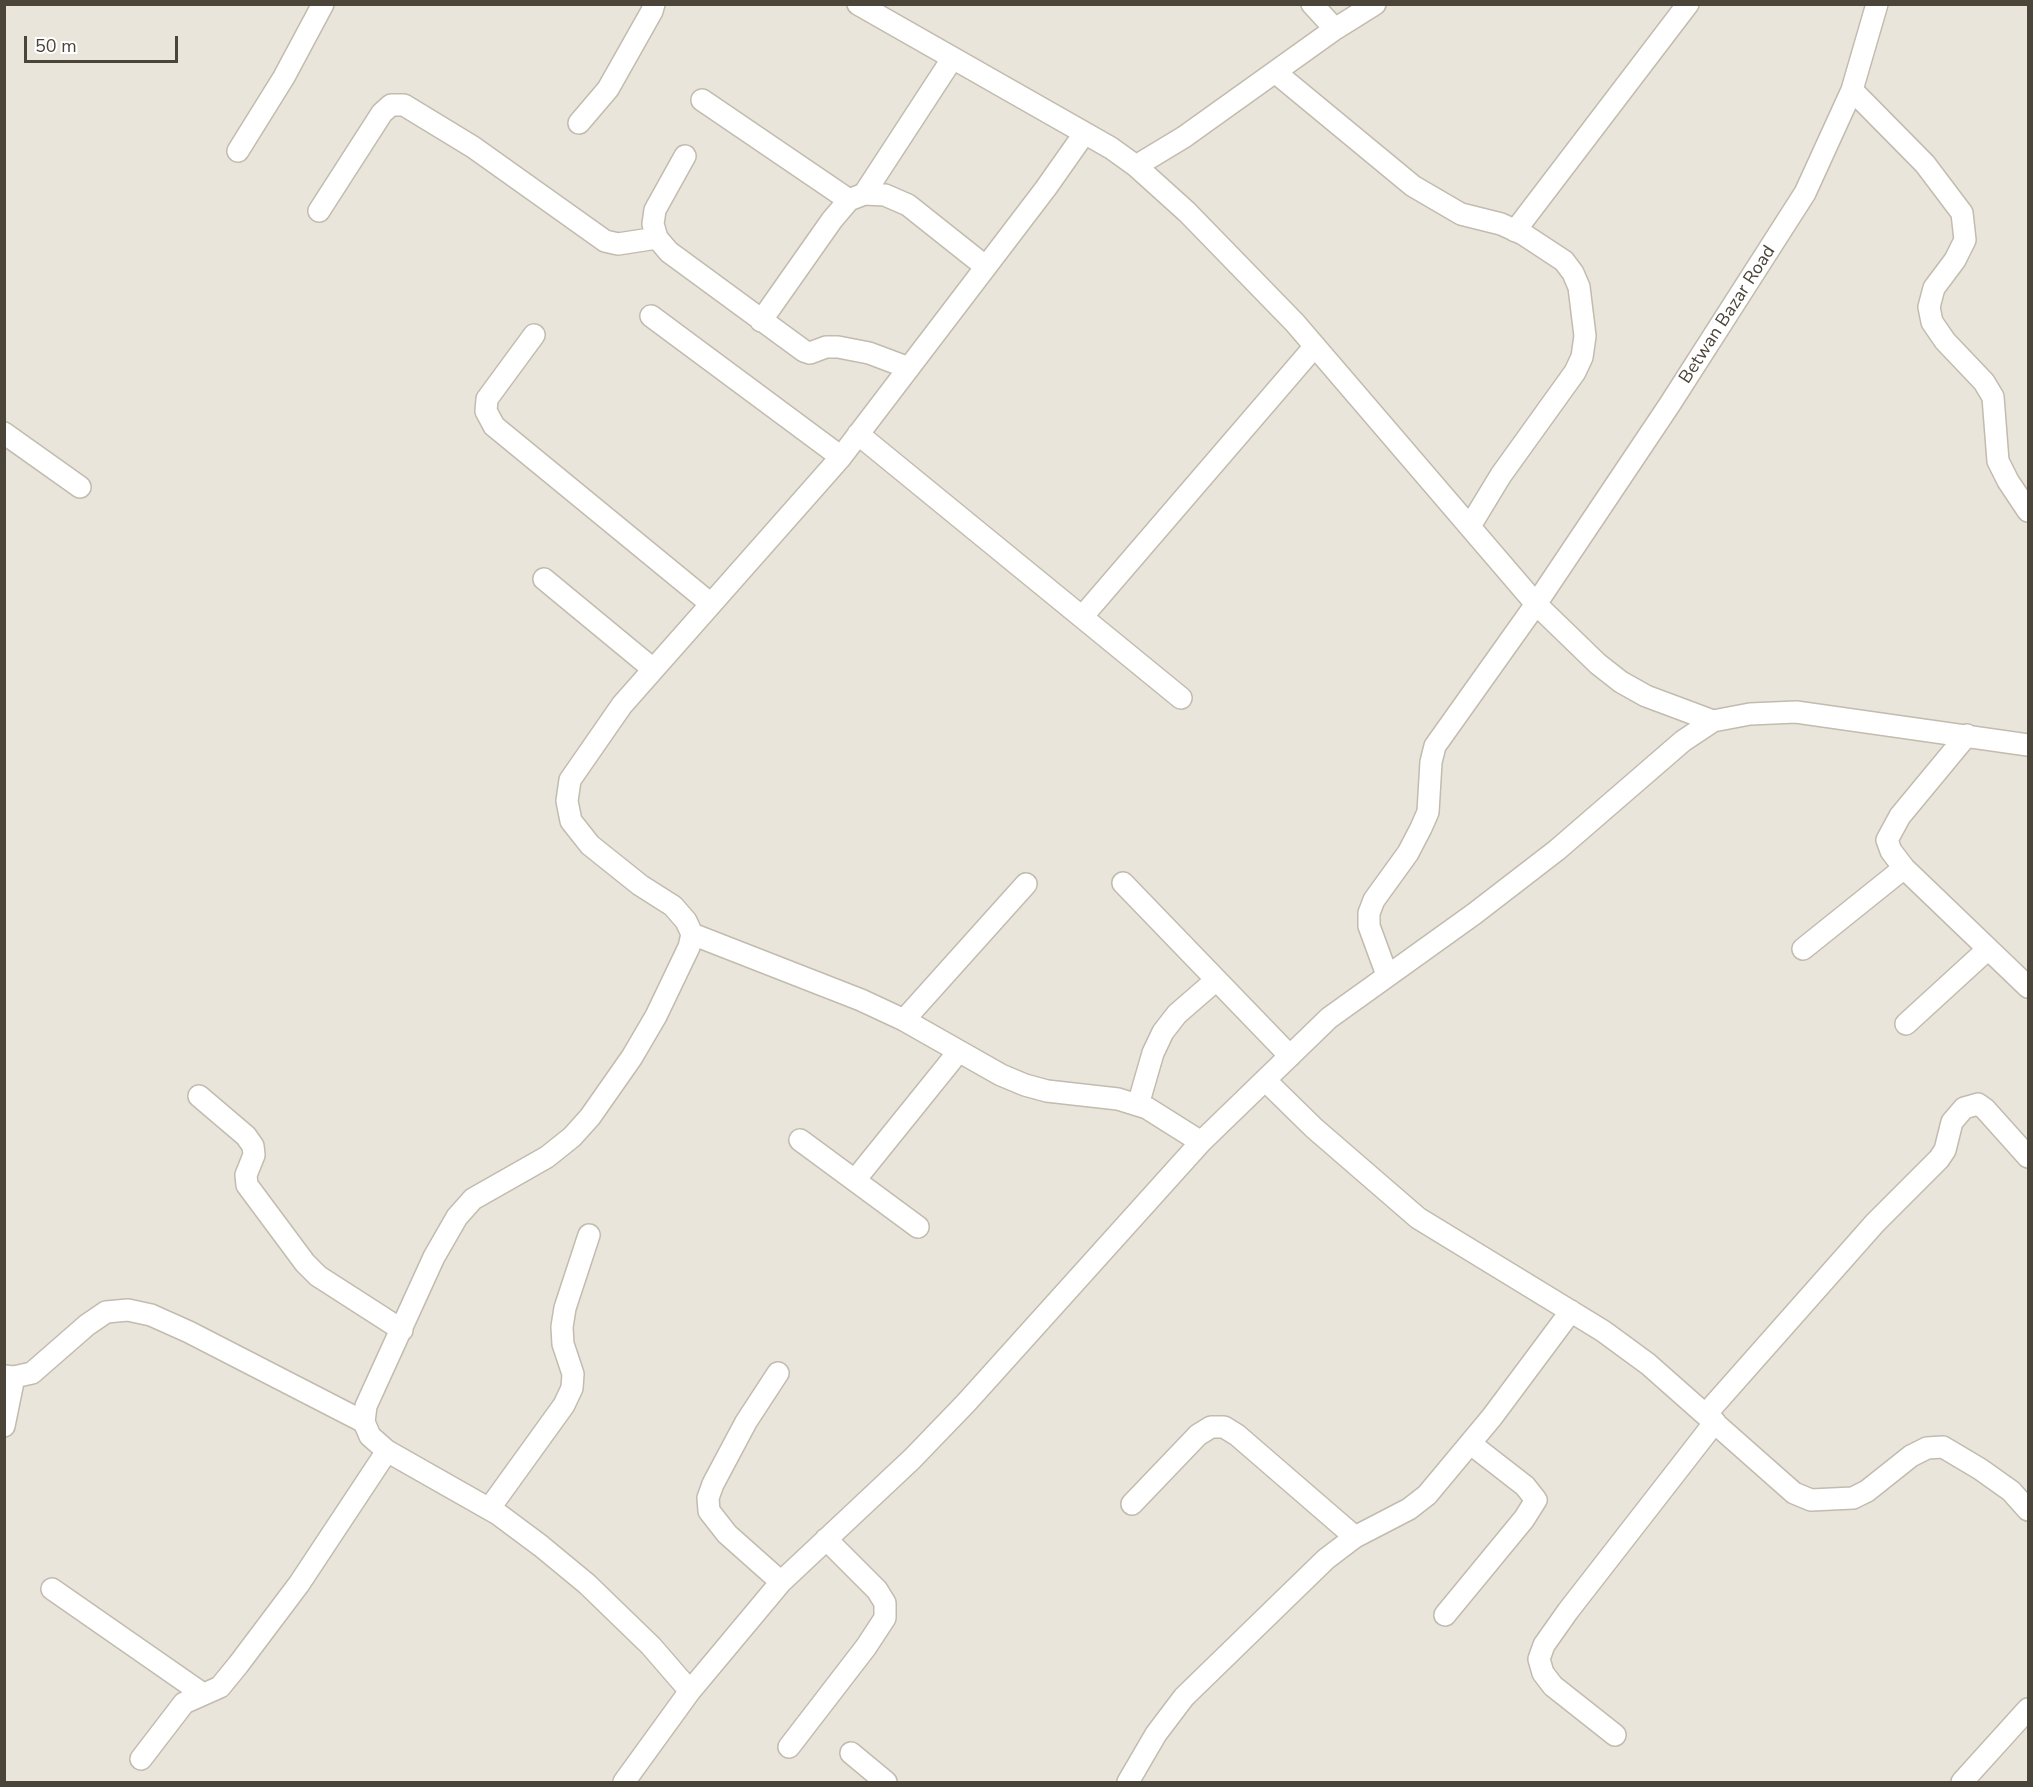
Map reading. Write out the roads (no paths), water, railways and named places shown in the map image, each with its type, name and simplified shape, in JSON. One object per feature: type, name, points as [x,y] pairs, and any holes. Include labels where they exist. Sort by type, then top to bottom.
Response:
[{"type":"street","points":[[238,150],[284,77],[323,4]]},
{"type":"street","points":[[579,123],[608,89],[654,4]]},
{"type":"street","points":[[858,4],[1136,166],[1194,219],[1315,346],[1536,604],[1598,664],[1620,682],[1656,700],[1713,721]]},
{"type":"street","points":[[1312,4],[1335,29]]},
{"type":"street","points":[[1136,166],[1184,137],[1335,29],[1375,4]]},
{"type":"street","name":"Betwan Bazar Road","points":[[1387,975],[1369,926],[1369,913],[1374,900],[1408,853],[1428,812],[1431,762],[1435,746],[1536,604],[1783,230],[1805,193],[1852,90],[1877,4]]},
{"type":"street","points":[[1515,231],[1676,9]]},
{"type":"street","points":[[761,321],[856,197],[952,59]]},
{"type":"street","points":[[1275,72],[1413,186],[1461,214],[1515,231],[1564,261],[1579,286],[1584,328],[1582,357],[1575,372],[1501,475],[1470,526]]},
{"type":"street","points":[[1852,90],[1925,164],[1962,213],[1966,226],[1965,240],[1955,260],[1934,288],[1929,307],[1932,322],[1945,341],[1984,382],[1993,397],[1998,461],[2028,512]]},
{"type":"street","points":[[702,100],[856,197],[885,195],[909,205],[986,267]]},
{"type":"street","points":[[319,211],[382,113],[391,105],[404,105],[473,147],[605,241],[618,244],[657,238]]},
{"type":"street","points":[[690,1691],[651,1646],[586,1584],[541,1546],[489,1509],[387,1450],[370,1436],[364,1422],[366,1406],[434,1257],[457,1217],[473,1199],[518,1176],[572,1137],[609,1090],[656,1016],[681,967],[692,934],[686,921],[673,906],[640,885],[590,845],[571,822],[567,801],[570,780],[622,705],[841,457],[1046,188],[1084,134]]},
{"type":"street","points":[[685,156],[655,210],[653,224],[657,238],[669,252],[804,351],[810,353],[826,347],[838,347],[869,353],[909,368]]},
{"type":"street","points":[[651,316],[841,457]]},
{"type":"street","points":[[534,335],[487,399],[486,411],[494,426],[711,604]]},
{"type":"street","points":[[1082,617],[1315,346]]},
{"type":"street","points":[[4,433],[80,487]]},
{"type":"street","points":[[858,434],[1181,699]]},
{"type":"street","points":[[544,579],[653,669]]},
{"type":"street","points":[[624,1782],[690,1691],[781,1582],[890,1480],[958,1411],[1201,1142],[1329,1018],[1541,863],[1683,741],[1713,721],[1750,714],[1796,712],[2028,745]]},
{"type":"street","points":[[1967,735],[1891,829],[1887,840],[1891,851],[1904,868],[2028,987]]},
{"type":"street","points":[[1803,949],[1904,868]]},
{"type":"street","points":[[904,1020],[1026,884]]},
{"type":"street","points":[[1123,884],[1290,1056]]},
{"type":"street","points":[[692,934],[806,977],[904,1020],[1025,1085],[1047,1091],[1095,1095],[1138,1105],[1172,1122],[1201,1142]]},
{"type":"street","points":[[1906,1024],[1988,949]]},
{"type":"street","points":[[1138,1105],[1152,1053],[1163,1032],[1177,1014],[1215,981]]},
{"type":"street","points":[[855,1180],[958,1051]]},
{"type":"street","points":[[1265,1080],[1314,1128],[1418,1218],[1571,1311],[1648,1364],[1776,1480],[1794,1493],[1812,1500],[1853,1498],[1867,1491],[1911,1456],[1927,1448],[1943,1447],[2011,1491],[2028,1510]]},
{"type":"street","points":[[199,1096],[246,1136],[253,1146],[254,1155],[246,1175],[247,1185],[305,1263],[318,1276],[402,1330]]},
{"type":"street","points":[[1615,1735],[1553,1686],[1543,1673],[1539,1659],[1544,1645],[1568,1611],[1710,1418],[1875,1223],[1939,1159],[1945,1150],[1952,1122],[1964,1108],[1978,1104],[1985,1109],[2028,1157]]},
{"type":"street","points":[[800,1140],[918,1227]]},
{"type":"street","points":[[489,1509],[564,1405],[572,1388],[573,1374],[563,1344],[562,1327],[565,1308],[589,1235]]},
{"type":"street","points":[[4,1426],[9,1377],[32,1373],[87,1325],[106,1312],[128,1310],[151,1315],[189,1332],[364,1422]]},
{"type":"street","points":[[1128,1782],[1156,1734],[1184,1697],[1326,1558],[1355,1537],[1409,1509],[1427,1495],[1470,1444],[1571,1311]]},
{"type":"street","points":[[778,1373],[746,1422],[708,1498],[709,1511],[727,1534],[781,1582]]},
{"type":"street","points":[[1132,1504],[1198,1435],[1211,1427],[1224,1427],[1246,1442],[1355,1537]]},
{"type":"street","points":[[1445,1616],[1524,1519],[1536,1500],[1525,1486],[1470,1444]]},
{"type":"street","points":[[141,1760],[173,1714],[183,1704],[219,1687],[244,1656],[299,1584],[387,1450]]},
{"type":"street","points":[[789,1747],[866,1647],[885,1618],[885,1603],[877,1590],[826,1539]]},
{"type":"street","points":[[52,1589],[203,1694]]},
{"type":"street","points":[[1962,1782],[2028,1709]]},
{"type":"street","points":[[851,1753],[886,1782]]}]
